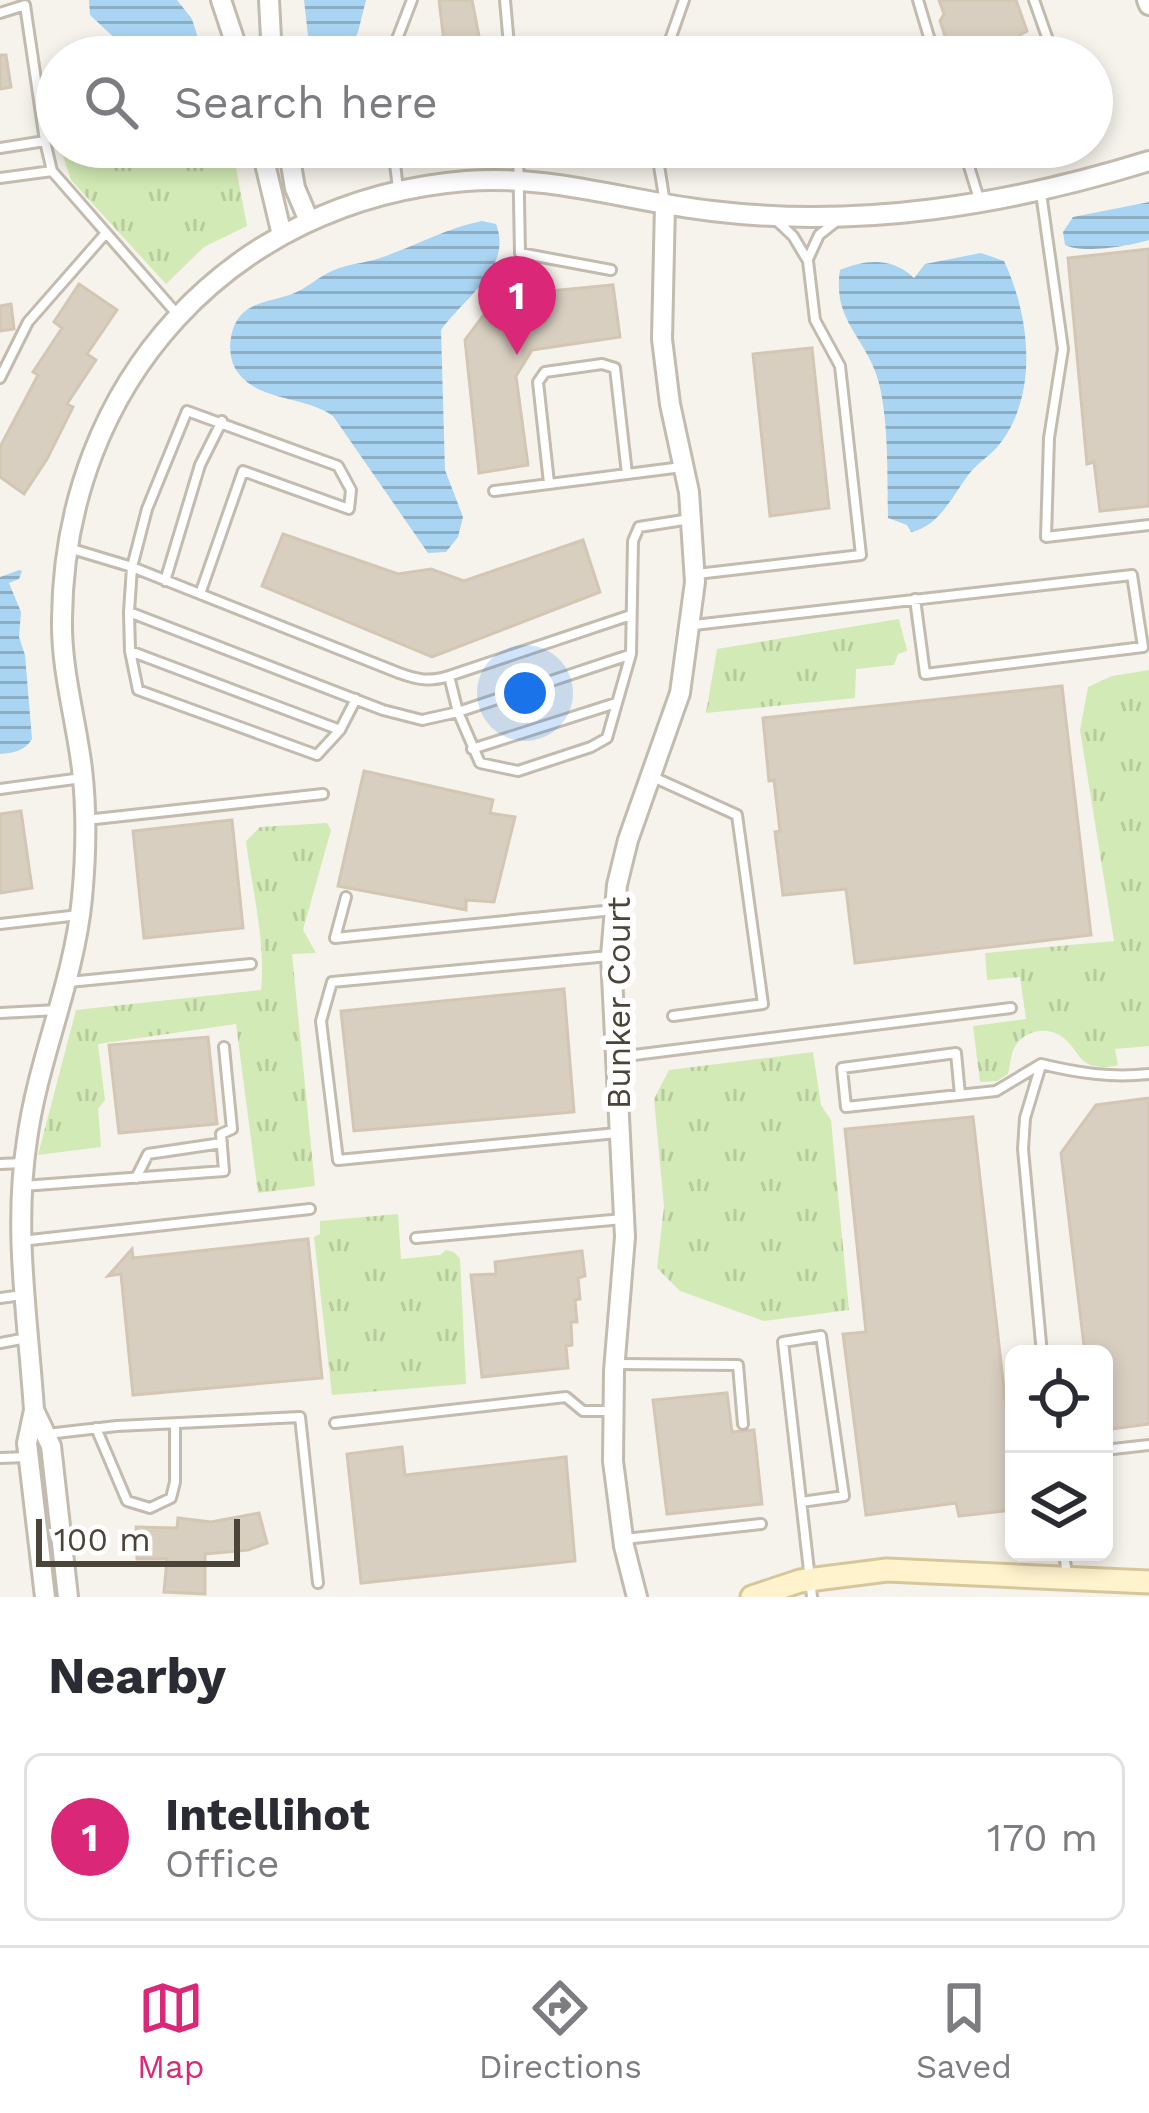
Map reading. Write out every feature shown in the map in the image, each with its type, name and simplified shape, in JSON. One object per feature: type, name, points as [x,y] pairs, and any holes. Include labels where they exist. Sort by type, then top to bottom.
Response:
[{"type":"main road","points":[[752,1597],[887,1570],[1149,1582]]},
{"type":"street","points":[[221,0],[233,36]]},
{"type":"street","points":[[269,0],[271,36]]},
{"type":"street","points":[[44,1597],[29,1457],[34,1410],[20,1241],[24,1163],[36,1091],[68,982],[80,915],[85,820],[62,626],[67,548],[84,472],[101,429],[148,351],[178,315],[235,264],[309,221],[398,190],[471,180],[521,181],[665,205],[771,216],[842,216],[981,204],[1149,161]]},
{"type":"street","points":[[266,168],[282,235]]},
{"type":"street","points":[[292,168],[309,221]]},
{"type":"street","name":"Bunker Court","points":[[637,1597],[615,1481],[613,1411],[624,1290],[624,1219],[611,956],[614,910],[628,840],[680,694],[692,625],[692,518],[662,339],[665,205]]},
{"type":"street","points":[[34,1410],[50,1446],[68,1597]]},
{"type":"lane","points":[[398,36],[412,0]]},
{"type":"lane","points":[[505,0],[508,36]]},
{"type":"lane","points":[[671,36],[684,0]]},
{"type":"lane","points":[[918,0],[929,36]]},
{"type":"lane","points":[[1034,0],[1047,36]]},
{"type":"lane","points":[[0,13],[25,5],[36,80]]},
{"type":"lane","points":[[0,148],[36,142]]},
{"type":"lane","points":[[51,168],[178,315]]},
{"type":"lane","points":[[395,168],[398,190]]},
{"type":"lane","points":[[520,168],[520,253],[611,270]]},
{"type":"lane","points":[[659,168],[665,205]]},
{"type":"lane","points":[[970,168],[981,204]]},
{"type":"lane","points":[[0,178],[52,171]]},
{"type":"lane","points":[[1041,192],[1063,349],[1049,438],[1046,537],[1149,525]]},
{"type":"lane","points":[[695,574],[861,555],[840,365],[814,320],[808,261],[793,236],[771,216]]},
{"type":"lane","points":[[808,261],[819,235],[842,216]]},
{"type":"lane","points":[[0,379],[28,322],[106,233]]},
{"type":"lane","points":[[550,483],[538,382],[545,372],[602,364],[615,368],[627,474]]},
{"type":"lane","points":[[200,594],[243,471],[349,509],[351,490],[338,466],[187,410],[147,509],[132,568],[130,651],[138,690],[317,755],[340,730],[356,699]]},
{"type":"lane","points":[[165,580],[200,465],[222,421]]},
{"type":"lane","points":[[494,490],[683,467]]},
{"type":"lane","points":[[449,676],[458,712],[480,763],[518,771],[607,738],[631,654],[633,541],[639,527],[692,518]]},
{"type":"lane","points":[[67,548],[165,580],[429,682],[632,615]]},
{"type":"lane","points":[[692,625],[916,599],[1132,575],[1142,647],[925,674],[916,599]]},
{"type":"lane","points":[[129,612],[422,720],[631,654]]},
{"type":"lane","points":[[130,651],[340,730]]},
{"type":"lane","points":[[472,749],[616,703]]},
{"type":"lane","points":[[651,776],[737,815],[763,1004],[673,1016]]},
{"type":"lane","points":[[0,789],[82,778]]},
{"type":"lane","points":[[85,820],[323,794]]},
{"type":"lane","points":[[346,897],[335,938],[614,910]]},
{"type":"lane","points":[[0,924],[80,915]]},
{"type":"lane","points":[[611,956],[332,982],[321,1022],[338,1160],[617,1133]]},
{"type":"lane","points":[[68,982],[251,964]]},
{"type":"lane","points":[[616,1058],[1011,1008]]},
{"type":"lane","points":[[0,1013],[60,1010]]},
{"type":"lane","points":[[22,1186],[224,1172],[221,1134],[232,1129],[224,1047]]},
{"type":"lane","points":[[960,1095],[956,1053],[842,1067],[846,1107],[960,1095],[996,1091],[1041,1064],[1082,1074],[1149,1074]]},
{"type":"lane","points":[[1041,1064],[1025,1118],[1023,1149],[1041,1345]]},
{"type":"lane","points":[[135,1179],[148,1154],[221,1143]]},
{"type":"lane","points":[[0,1164],[24,1163]]},
{"type":"lane","points":[[20,1241],[310,1209]]},
{"type":"lane","points":[[416,1238],[624,1219]]},
{"type":"lane","points":[[0,1298],[24,1295]]},
{"type":"lane","points":[[801,1502],[844,1496],[821,1336],[783,1342],[801,1502],[811,1588]]},
{"type":"lane","points":[[0,1342],[29,1338]]},
{"type":"lane","points":[[615,1364],[738,1365],[742,1424]]},
{"type":"lane","points":[[335,1423],[566,1397],[583,1411],[613,1411]]},
{"type":"lane","points":[[45,1435],[300,1417],[318,1583]]},
{"type":"lane","points":[[96,1428],[127,1501],[150,1508],[171,1498],[175,1424]]},
{"type":"lane","points":[[1113,1449],[1149,1445]]},
{"type":"lane","points":[[0,1458],[29,1457]]},
{"type":"lane","points":[[623,1540],[761,1524]]},
{"type":"lane","points":[[1065,1561],[1067,1578]]},
{"type":"green space","points":[[67,168],[236,168],[247,226],[204,247],[166,284],[71,180]]},
{"type":"green space","points":[[899,619],[907,651],[898,654],[894,665],[856,669],[855,698],[706,713],[717,649]]},
{"type":"green space","points":[[1149,670],[1149,1046],[1115,1049],[1118,1065],[1099,1067],[1085,1062],[1061,1036],[1036,1032],[1016,1046],[1008,1074],[997,1081],[980,1082],[973,1026],[1026,1019],[1020,977],[987,980],[985,953],[1114,941],[1080,730],[1088,687],[1112,676]]},
{"type":"green space","points":[[327,823],[331,830],[303,930],[316,953],[292,954],[315,1186],[258,1193],[236,1024],[98,1044],[105,1100],[98,1109],[101,1147],[38,1155],[76,1010],[261,990],[260,934],[246,841],[260,827]]},
{"type":"green space","points":[[813,1052],[821,1105],[831,1120],[849,1310],[764,1321],[680,1291],[657,1268],[664,1207],[654,1099],[669,1070]]},
{"type":"green space","points":[[398,1214],[401,1259],[440,1255],[446,1250],[460,1259],[466,1384],[332,1395],[314,1237],[320,1234],[320,1221]]},
{"type":"water","points":[[89,0],[177,0],[192,19],[197,36],[112,36],[90,15]]},
{"type":"water","points":[[304,0],[366,0],[356,36],[308,36]]},
{"type":"water","points":[[1149,202],[1149,240],[1094,249],[1065,245],[1063,232],[1073,217]]},
{"type":"water","points":[[482,221],[496,224],[498,254],[484,281],[441,330],[445,470],[463,517],[458,537],[446,552],[428,553],[333,416],[254,387],[235,368],[230,341],[237,320],[251,307],[297,292],[339,268]]},
{"type":"water","points":[[981,253],[1004,261],[1013,282],[1026,352],[1021,399],[998,446],[930,524],[911,532],[907,525],[888,518],[879,383],[841,303],[840,270],[879,262],[897,266],[914,278],[925,264]]},
{"type":"water","points":[[19,570],[19,579],[9,583],[21,612],[19,637],[25,655],[32,739],[18,751],[0,754],[0,577]]},
{"type":"building","points":[[439,0],[472,0],[479,36],[443,36]]},
{"type":"building","points":[[939,0],[1016,0],[1027,31],[1020,36],[945,36],[940,21],[944,14]]},
{"type":"building","points":[[0,55],[6,55],[11,87],[0,89]]},
{"type":"building","points":[[1149,249],[1149,506],[1100,511],[1094,462],[1087,464],[1068,258]]},
{"type":"building","points":[[79,284],[117,310],[87,354],[96,360],[67,404],[73,407],[24,494],[0,477],[0,447],[38,375],[33,372],[62,328],[54,322]]},
{"type":"building","points":[[613,285],[620,337],[532,350],[516,376],[528,465],[479,473],[465,340],[498,296]]},
{"type":"building","points":[[11,304],[14,329],[0,331],[0,306]]},
{"type":"building","points":[[812,348],[829,508],[770,516],[753,354]]},
{"type":"building","points":[[283,534],[398,574],[431,569],[464,581],[583,540],[600,592],[432,657],[262,586]]},
{"type":"building","points":[[1062,686],[1091,935],[855,963],[846,889],[783,895],[775,832],[780,831],[763,718]]},
{"type":"building","points":[[364,771],[493,800],[490,813],[515,817],[494,902],[466,900],[466,910],[338,886]]},
{"type":"building","points":[[21,811],[32,888],[0,893],[0,814]]},
{"type":"building","points":[[232,820],[243,928],[144,938],[133,831]]},
{"type":"building","points":[[564,989],[574,1112],[354,1131],[341,1011]]},
{"type":"building","points":[[208,1037],[217,1124],[119,1133],[109,1045]]},
{"type":"building","points":[[1149,1098],[1149,1424],[1113,1429],[1113,1345],[1084,1345],[1061,1153],[1096,1105]]},
{"type":"building","points":[[973,1117],[1005,1398],[1005,1511],[959,1516],[956,1503],[866,1515],[843,1334],[866,1332],[845,1129]]},
{"type":"building","points":[[308,1239],[322,1378],[133,1395],[121,1274],[108,1276],[132,1249],[133,1258]]},
{"type":"building","points":[[582,1251],[585,1276],[578,1278],[577,1322],[571,1322],[572,1345],[566,1346],[568,1368],[482,1377],[471,1275],[496,1274],[495,1262]]},
{"type":"building","points":[[727,1393],[732,1432],[754,1430],[762,1504],[667,1514],[653,1400]]},
{"type":"building","points":[[402,1447],[405,1475],[566,1457],[575,1561],[361,1583],[347,1454]]},
{"type":"building","points":[[259,1513],[267,1543],[205,1554],[205,1594],[164,1592],[167,1559],[137,1559],[136,1527],[177,1528],[178,1518],[211,1522]]},
{"type":"place","name":"Intellihot","points":[[517,355]]}]
